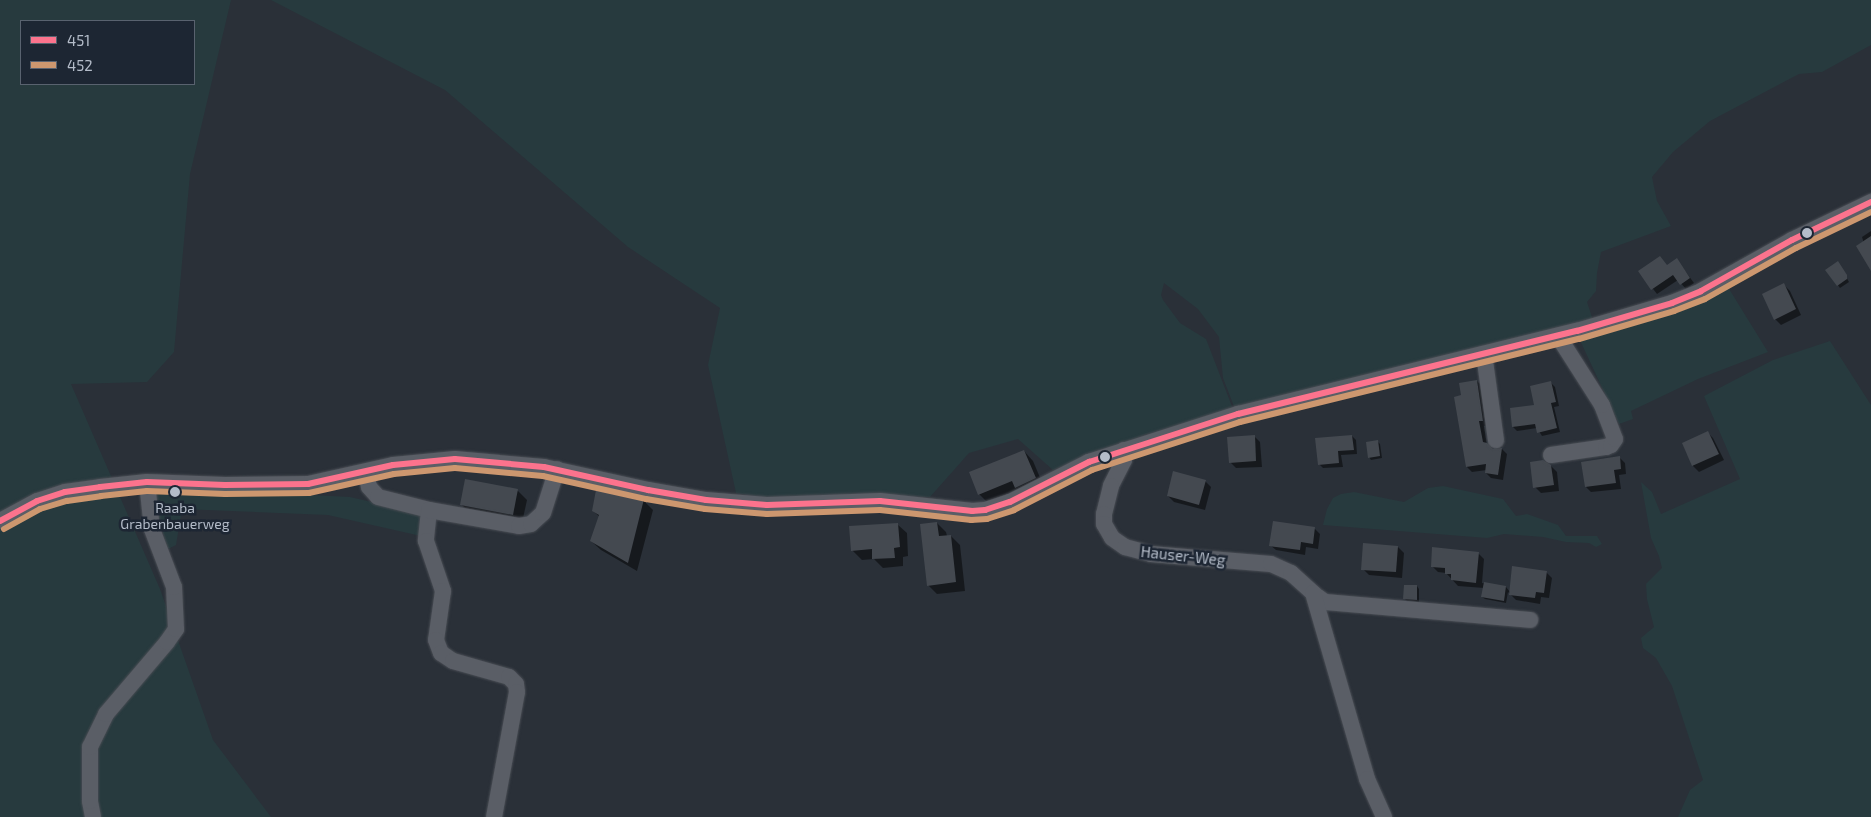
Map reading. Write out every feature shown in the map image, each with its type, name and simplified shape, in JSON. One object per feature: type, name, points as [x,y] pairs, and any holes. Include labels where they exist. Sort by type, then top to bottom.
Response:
[{"type":"street","points":[[0,521],[37,501],[64,492],[147,482],[225,485],[308,484],[417,461],[455,459],[557,469],[648,490],[706,500],[767,505],[880,501],[972,511],[997,508],[1089,462],[1238,414],[1558,336],[1684,298],[1723,279],[1792,240],[1871,202]]},
{"type":"street","points":[[1551,455],[1606,447],[1611,445],[1615,439],[1602,405],[1558,336]]},
{"type":"street","points":[[1484,354],[1496,440]]},
{"type":"street","name":"Hauser-Weg","points":[[1124,450],[1124,460],[1111,486],[1104,514],[1104,524],[1118,544],[1134,551],[1271,564],[1291,572],[1326,602],[1530,620]]},
{"type":"street","points":[[366,472],[369,487],[378,497],[430,510],[519,526],[531,524],[543,513],[557,469]]},
{"type":"street","points":[[93,817],[90,801],[90,747],[106,714],[176,629],[174,587],[152,529],[147,482]]},
{"type":"street","points":[[430,510],[426,531],[428,551],[444,591],[437,645],[446,658],[504,675],[514,680],[516,684],[517,692],[494,817]]},
{"type":"street","points":[[1313,592],[1366,780],[1384,817]]},
{"type":"green space","points":[[0,0],[231,0],[190,174],[174,352],[147,382],[71,384],[160,589],[213,740],[271,817],[0,817]]},
{"type":"green space","points":[[271,0],[1871,0],[1871,45],[1822,72],[1799,74],[1710,121],[1673,152],[1652,177],[1657,201],[1671,226],[1601,252],[1596,291],[1587,302],[1593,320],[1235,409],[1223,378],[1219,337],[1198,309],[1164,283],[1161,295],[1163,300],[1180,323],[1206,339],[1233,409],[1147,434],[1053,470],[1018,439],[969,453],[930,497],[851,495],[766,498],[736,493],[708,365],[720,308],[628,247],[445,90]]},
{"type":"green space","points":[[1726,284],[1768,352],[1698,379],[1631,411],[1633,419],[1619,424],[1578,336]]},
{"type":"green space","points":[[1830,341],[1871,405],[1871,817],[1678,817],[1690,790],[1703,780],[1672,686],[1656,658],[1643,648],[1641,638],[1654,627],[1647,599],[1646,584],[1662,568],[1651,538],[1641,482],[1652,492],[1661,514],[1740,479],[1704,396],[1773,360]]},
{"type":"green space","points":[[1443,486],[1503,499],[1516,516],[1527,514],[1558,525],[1566,536],[1597,536],[1602,544],[1596,547],[1589,543],[1566,542],[1543,537],[1504,534],[1487,538],[1323,525],[1327,509],[1333,498],[1341,494],[1354,492],[1404,502],[1428,488]]},
{"type":"green space","points":[[309,490],[311,495],[350,497],[424,514],[421,536],[328,515],[182,509],[176,545],[168,549],[153,502],[156,491]]},
{"type":"building","points":[[1871,236],[1871,271],[1856,246]]},
{"type":"building","points":[[1660,256],[1667,265],[1677,258],[1690,278],[1680,285],[1673,275],[1651,290],[1638,271]]},
{"type":"building","points":[[1838,261],[1847,275],[1847,279],[1837,286],[1825,270]]},
{"type":"building","points":[[1784,283],[1796,309],[1774,320],[1762,294]]},
{"type":"building","points":[[1477,380],[1483,421],[1479,421],[1483,442],[1493,449],[1502,448],[1498,475],[1485,473],[1486,464],[1466,467],[1454,397],[1461,395],[1459,383]]},
{"type":"building","points":[[1551,381],[1556,402],[1551,403],[1557,428],[1537,433],[1535,424],[1512,427],[1510,408],[1534,405],[1530,386]]},
{"type":"building","points":[[1708,431],[1719,454],[1692,466],[1682,443]]},
{"type":"building","points":[[1255,435],[1256,461],[1229,463],[1227,437]]},
{"type":"building","points":[[1352,435],[1354,450],[1338,451],[1339,463],[1318,465],[1315,438]]},
{"type":"building","points":[[1378,440],[1380,456],[1368,458],[1366,442]]},
{"type":"building","points":[[1024,450],[1036,478],[1015,488],[1012,481],[978,495],[969,472]]},
{"type":"building","points":[[1620,456],[1621,469],[1614,470],[1616,483],[1585,487],[1581,462]]},
{"type":"building","points":[[1543,460],[1551,465],[1554,485],[1533,488],[1530,462]]},
{"type":"building","points":[[1173,471],[1206,480],[1199,505],[1167,496]]},
{"type":"building","points":[[465,479],[518,489],[513,515],[460,505]]},
{"type":"building","points":[[596,490],[644,499],[628,563],[590,541],[599,515],[592,511]]},
{"type":"building","points":[[1273,521],[1315,527],[1313,544],[1301,542],[1300,550],[1269,546]]},
{"type":"building","points":[[937,522],[939,536],[951,535],[956,582],[927,586],[920,524]]},
{"type":"building","points":[[898,523],[900,547],[894,548],[895,558],[872,559],[872,549],[851,551],[849,526]]},
{"type":"building","points":[[1363,543],[1398,546],[1396,572],[1361,570]]},
{"type":"building","points":[[1432,547],[1479,552],[1476,583],[1451,580],[1451,574],[1445,574],[1445,568],[1431,567]]},
{"type":"building","points":[[1512,566],[1547,571],[1544,593],[1536,592],[1535,598],[1509,595]]},
{"type":"building","points":[[1484,582],[1506,586],[1504,601],[1481,597]]},
{"type":"building","points":[[1404,585],[1417,585],[1417,600],[1403,599]]},
{"type":"transit line","name":"451","points":[[0,521],[37,501],[65,492],[100,487],[147,482],[225,485],[308,484],[393,465],[455,459],[544,467],[648,490],[706,500],[767,505],[880,501],[972,511],[985,510],[1010,502],[1089,462],[1238,414],[1577,331],[1672,303],[1701,291],[1792,240],[1871,202]]},
{"type":"transit line","name":"452","points":[[4,529],[40,509],[67,501],[101,496],[147,491],[225,494],[309,493],[394,474],[455,468],[543,476],[646,499],[705,509],[767,514],[880,510],[971,520],[987,519],[1014,510],[1092,470],[1240,422],[1579,339],[1674,311],[1705,299],[1796,248],[1871,212]]},
{"type":"place","name":"Raaba Grabenbauerweg","points":[[175,492]]}]
